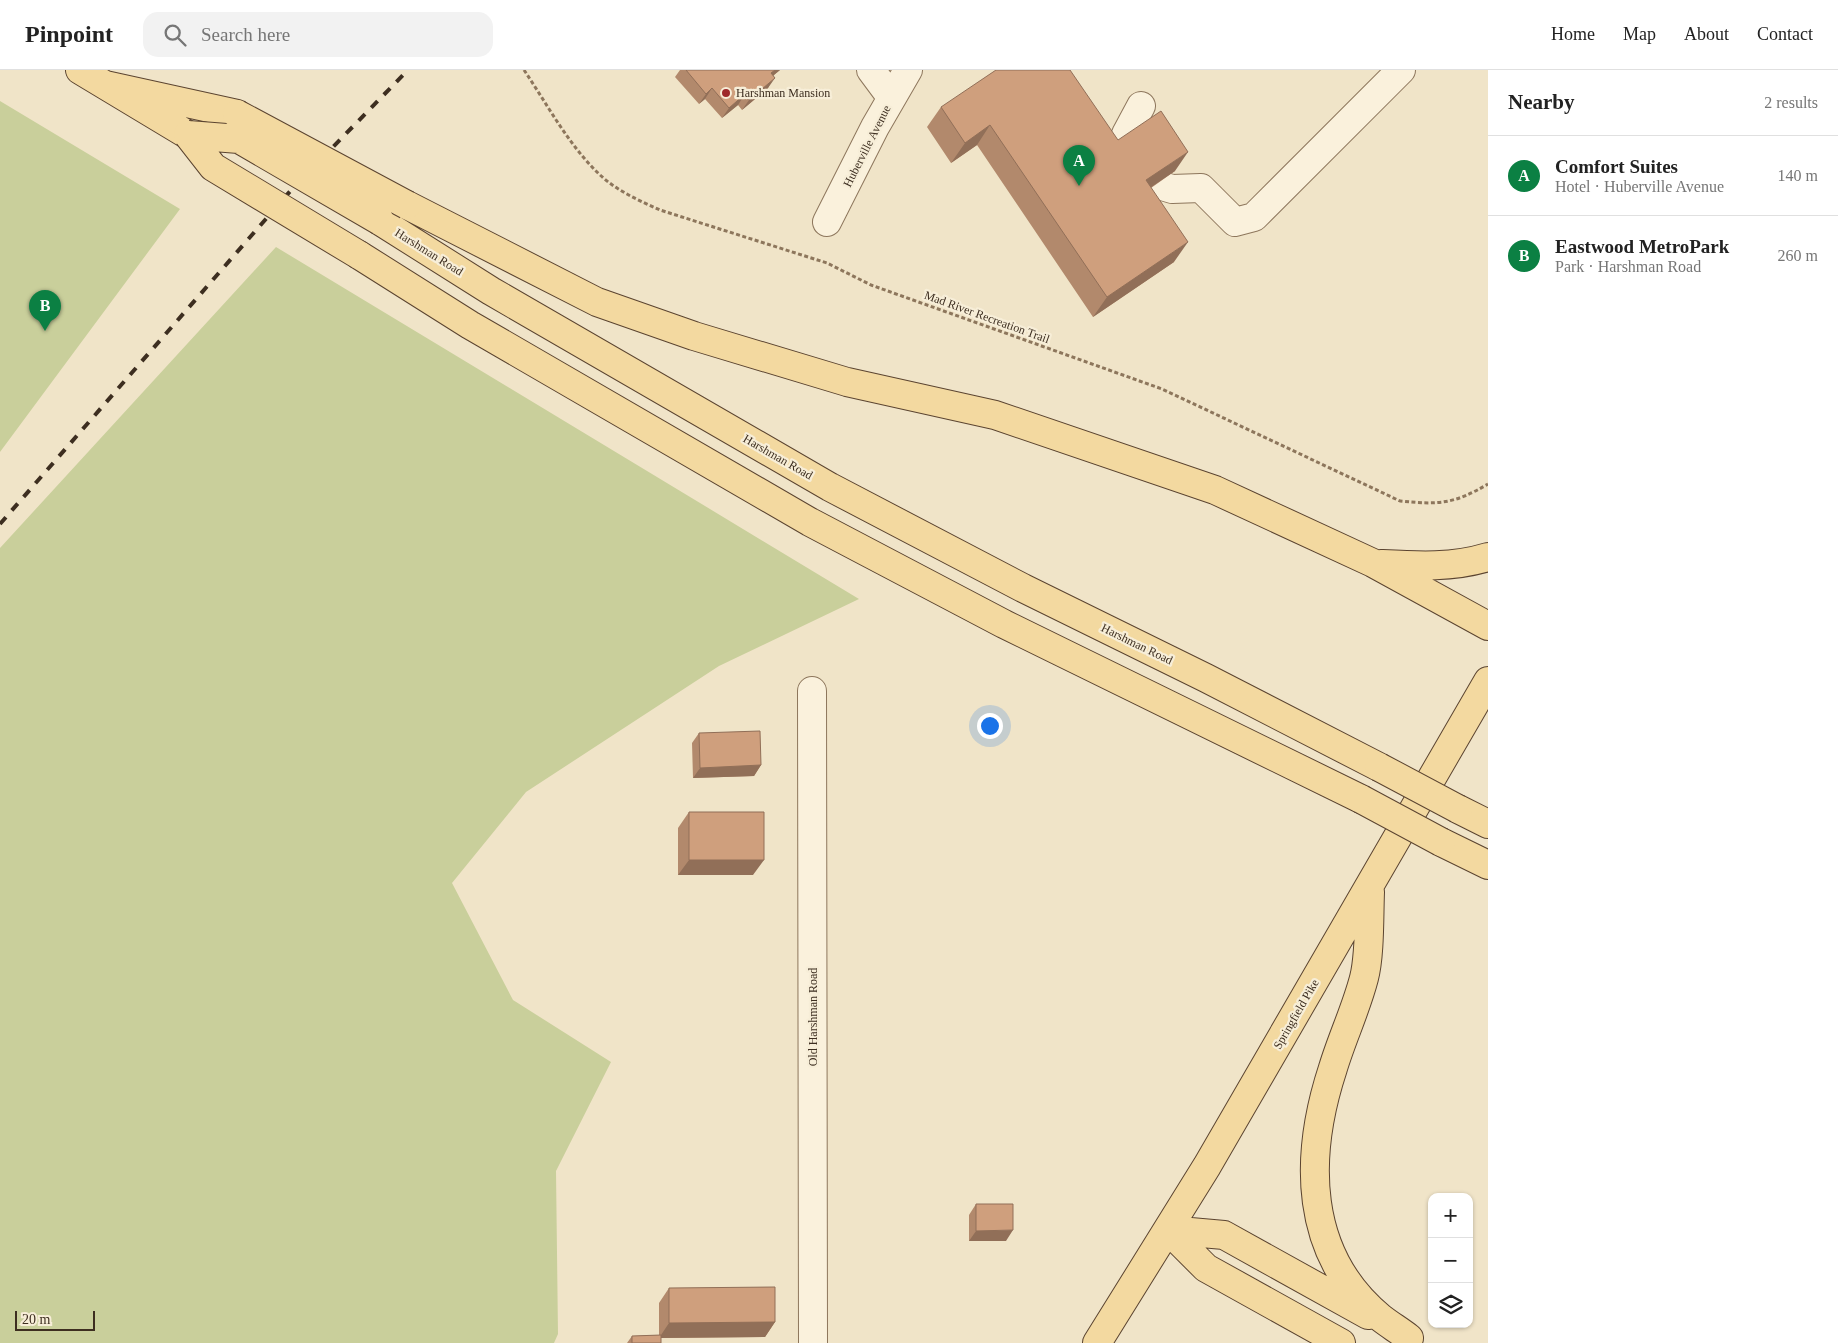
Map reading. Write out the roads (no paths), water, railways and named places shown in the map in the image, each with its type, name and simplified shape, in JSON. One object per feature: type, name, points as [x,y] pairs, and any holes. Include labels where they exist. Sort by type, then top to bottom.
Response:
[{"type":"main road","name":"Harshman Road","points":[[80,70],[188,135],[213,168],[359,255],[470,325],[810,522],[1004,624],[1362,799],[1483,866]]},
{"type":"main road","points":[[105,86],[237,114],[407,205],[597,302],[694,336],[847,382],[995,415],[1216,490],[1373,564],[1488,626]]},
{"type":"main road","name":"Harshman Road","points":[[188,135],[239,139],[380,221],[491,290],[830,487],[1023,588],[1206,678],[1488,824]]},
{"type":"main road","points":[[1373,564],[1434,567],[1470,563],[1488,557]]},
{"type":"main road","name":"Springfield Pike","points":[[1097,1343],[1168,1230],[1488,681]]},
{"type":"main road","points":[[1371,884],[1364,977],[1332,1070],[1317,1128],[1313,1163],[1315,1198],[1324,1236],[1340,1269],[1362,1299],[1381,1318],[1415,1340]]},
{"type":"main road","points":[[1168,1230],[1224,1235],[1415,1340]]},
{"type":"main road","points":[[1168,1230],[1206,1268],[1341,1343]]},
{"type":"street","points":[[871,70],[891,97]]},
{"type":"street","name":"Huberville Avenue","points":[[827,222],[891,97],[908,70]]},
{"type":"street","points":[[1141,106],[1126,134],[1162,186],[1172,189],[1201,188],[1235,222],[1254,217],[1401,70]]},
{"type":"street","name":"Old Harshman Road","points":[[812,690],[813,1343]]},
{"type":"railway","points":[[0,524],[292,189],[408,70]]},
{"type":"place","name":"Harshman Mansion","points":[[726,93]]},
{"type":"place","name":"Comfort Suites","points":[[1079,186]]},
{"type":"place","name":"Eastwood MetroPark","points":[[45,331]]}]
